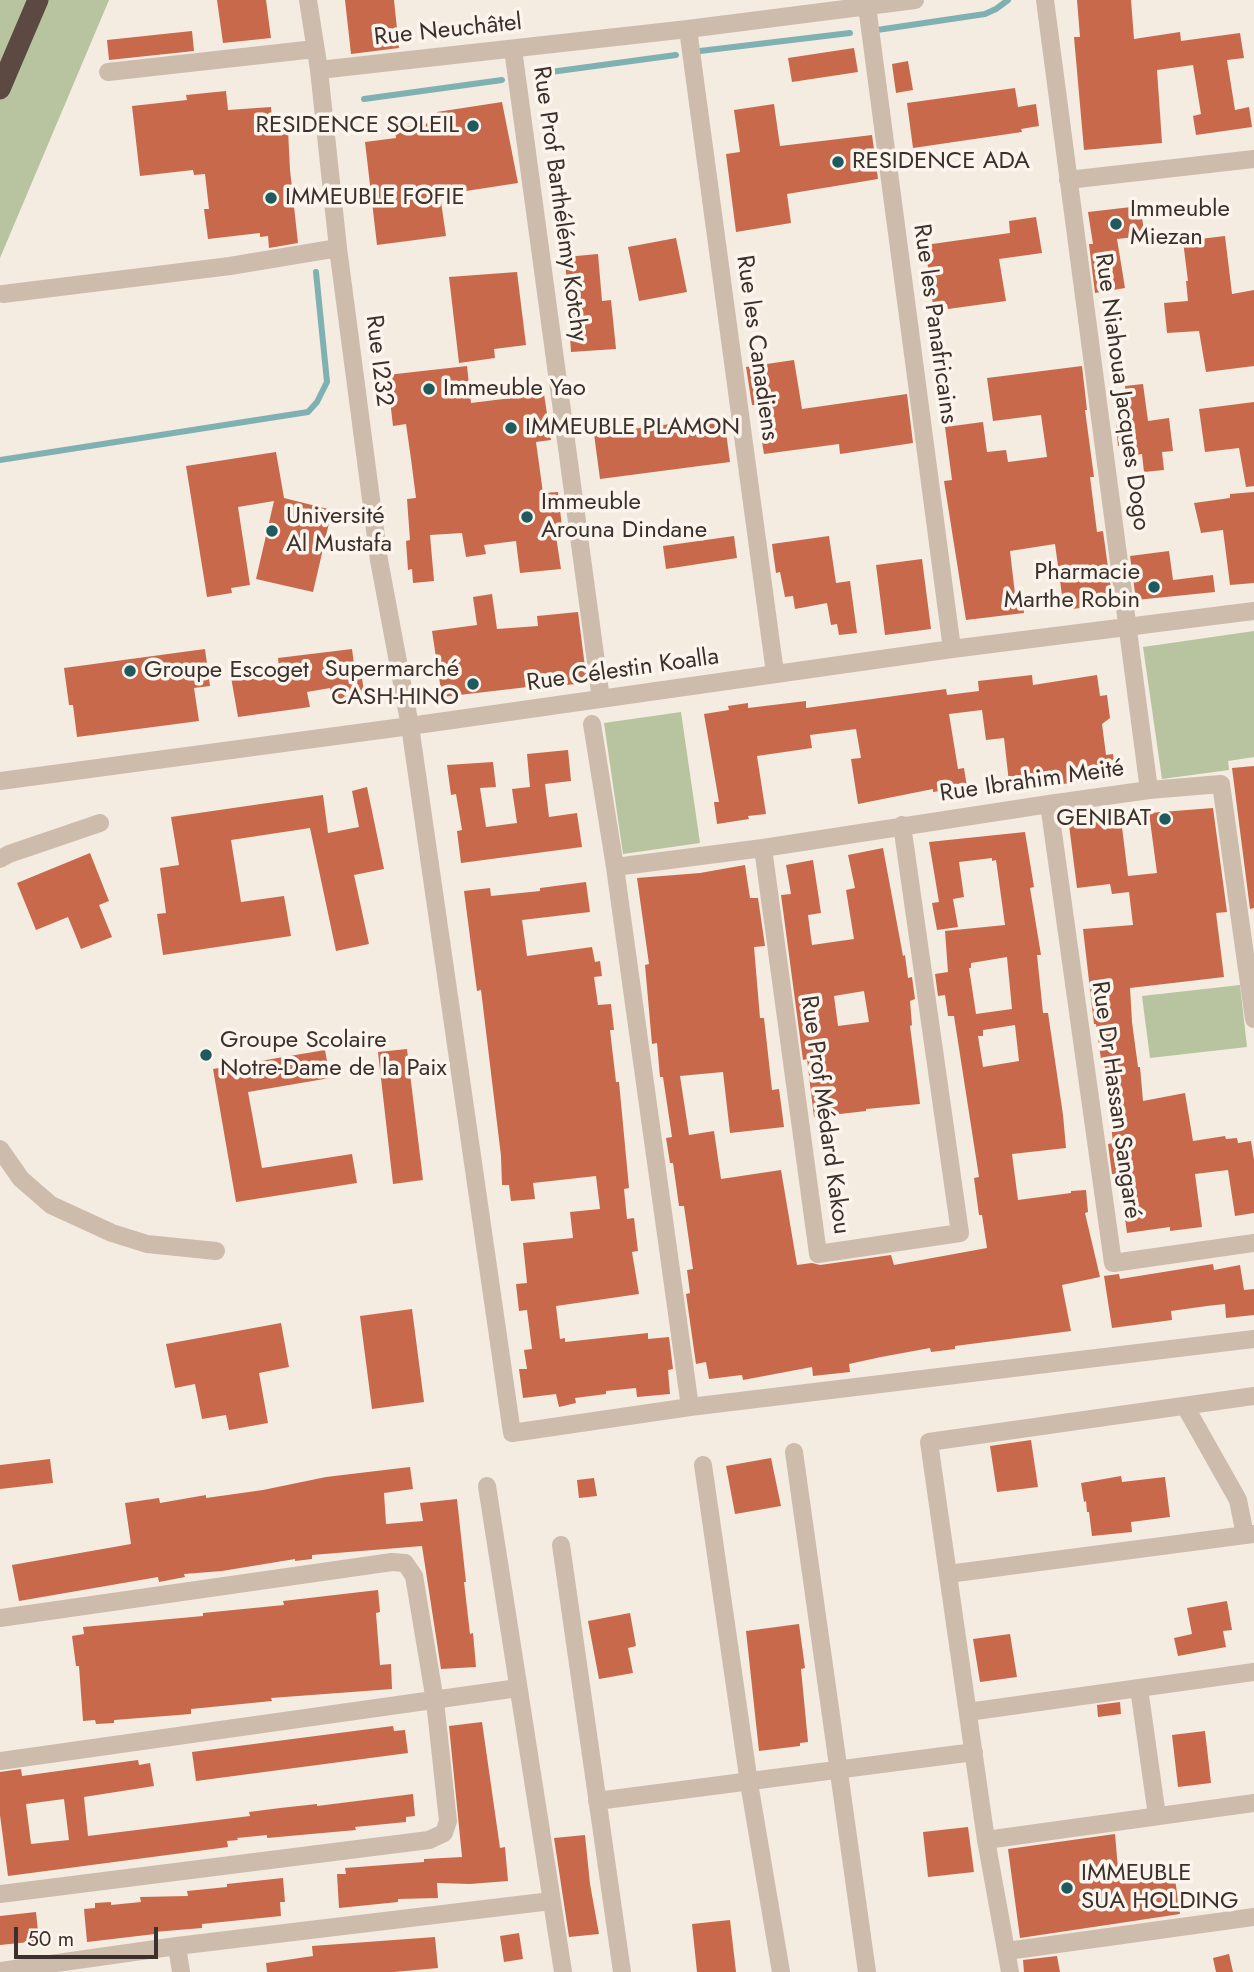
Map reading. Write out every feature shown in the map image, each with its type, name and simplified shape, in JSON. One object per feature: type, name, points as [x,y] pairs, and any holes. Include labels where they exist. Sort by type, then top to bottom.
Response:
[{"type":"highway","points":[[0,89],[38,0]]},
{"type":"street","name":"Rue I232","points":[[308,0],[319,70],[338,248],[379,560],[410,726],[512,1433],[690,1407]]},
{"type":"street","name":"Rue Neuchâtel","points":[[319,70],[688,30],[915,0]]},
{"type":"street","name":"Rue Niahoua Jacques Dogo","points":[[1045,0],[1149,790]]},
{"type":"street","name":"Rue les Panafricains","points":[[867,6],[952,649]]},
{"type":"street","name":"Rue les Canadiens","points":[[688,30],[775,673]]},
{"type":"street","name":"Rue Prof Barthélémy Kotchy","points":[[513,48],[601,699]]},
{"type":"street","points":[[108,72],[315,49]]},
{"type":"street","points":[[1068,180],[1254,159]]},
{"type":"street","points":[[3,295],[230,266],[338,248]]},
{"type":"street","name":"Rue Célestin Koalla","points":[[0,781],[952,649],[1254,611]]},
{"type":"street","points":[[592,724],[615,867],[690,1407],[1254,1339]]},
{"type":"street","name":"Rue Ibrahim Meité","points":[[615,867],[763,848],[1149,790],[1221,784],[1254,1018]]},
{"type":"street","name":"Rue Dr Hassan Sangaré","points":[[1049,804],[1113,1263],[1254,1243]]},
{"type":"street","points":[[0,859],[100,823]]},
{"type":"street","name":"Rue Prof Médard Kakou","points":[[763,848],[818,1254],[960,1233],[902,825]]},
{"type":"street","points":[[0,1149],[20,1179],[51,1205],[112,1233],[147,1244],[216,1251]]},
{"type":"street","points":[[1010,1972],[986,1840],[929,1442],[1254,1396]]},
{"type":"street","points":[[948,1574],[1249,1534],[1238,1500],[1185,1406]]},
{"type":"street","points":[[794,1452],[867,1972]]},
{"type":"street","points":[[703,1465],[749,1783],[781,1972]]},
{"type":"street","points":[[487,1486],[563,1972]]},
{"type":"street","points":[[561,1545],[622,1972]]},
{"type":"street","points":[[0,1618],[405,1563],[414,1576],[435,1701],[448,1821],[444,1833],[437,1838],[0,1894]]},
{"type":"street","points":[[968,1712],[1254,1672]]},
{"type":"street","points":[[0,1761],[518,1688]]},
{"type":"street","points":[[1139,1688],[1157,1816]]},
{"type":"street","points":[[597,1801],[974,1752]]},
{"type":"street","points":[[986,1840],[1254,1802]]},
{"type":"street","points":[[0,1971],[177,1946],[551,1901]]},
{"type":"street","points":[[1007,1951],[1254,1917]]},
{"type":"street","points":[[177,1946],[181,1972]]},
{"type":"green space","points":[[0,0],[109,0],[0,258]]},
{"type":"green space","points":[[1254,631],[1254,757],[1228,761],[1229,770],[1162,779],[1143,647]]},
{"type":"green space","points":[[681,712],[700,843],[623,854],[604,723]]},
{"type":"green space","points":[[1240,985],[1247,1047],[1150,1058],[1142,996]]},
{"type":"building","points":[[217,0],[266,0],[271,38],[223,43]]},
{"type":"building","points":[[345,0],[394,0],[399,48],[351,54]]},
{"type":"building","points":[[1077,0],[1131,0],[1134,39],[1180,32],[1181,41],[1240,33],[1244,58],[1227,60],[1235,110],[1249,107],[1252,127],[1196,135],[1193,116],[1201,114],[1193,65],[1157,70],[1162,143],[1084,150],[1074,37],[1080,37]]},
{"type":"building","points":[[192,31],[194,51],[109,60],[107,40]]},
{"type":"building","points":[[854,48],[858,72],[792,82],[788,58]]},
{"type":"building","points":[[908,61],[913,90],[896,93],[892,64]]},
{"type":"building","points":[[1015,88],[1018,107],[1036,104],[1039,126],[1021,129],[1022,132],[913,148],[907,103]]},
{"type":"building","points":[[226,91],[228,110],[271,107],[273,130],[288,130],[298,243],[269,248],[268,236],[260,237],[260,233],[208,239],[204,209],[209,209],[205,174],[194,175],[193,170],[140,176],[132,106],[187,100],[186,95]]},
{"type":"building","points":[[502,102],[518,183],[440,195],[446,236],[377,245],[365,142],[396,138],[395,128],[438,122],[437,112]]},
{"type":"building","points":[[774,104],[780,146],[872,135],[878,179],[787,194],[791,223],[736,232],[726,154],[740,152],[734,110]]},
{"type":"building","points":[[1140,206],[1145,236],[1117,239],[1125,288],[1095,293],[1089,244],[1093,244],[1088,212]]},
{"type":"building","points":[[1036,217],[1042,253],[999,259],[1006,301],[948,309],[947,304],[933,305],[925,245],[1010,233],[1009,221]]},
{"type":"building","points":[[1225,236],[1232,294],[1254,290],[1254,366],[1206,372],[1199,331],[1167,333],[1164,303],[1188,301],[1183,241]]},
{"type":"building","points":[[676,238],[687,292],[639,301],[628,247]]},
{"type":"building","points":[[598,254],[602,301],[611,300],[616,349],[571,352],[565,257]]},
{"type":"building","points":[[517,272],[526,345],[494,349],[495,358],[459,363],[449,277]]},
{"type":"building","points":[[794,360],[802,409],[907,394],[913,443],[840,454],[839,444],[764,454],[746,367]]},
{"type":"building","points":[[467,366],[471,403],[544,394],[551,440],[536,442],[543,493],[558,492],[563,536],[556,536],[561,569],[520,573],[516,541],[484,545],[486,554],[466,557],[462,533],[430,535],[434,581],[413,583],[412,569],[408,570],[406,541],[410,540],[407,499],[416,498],[406,424],[393,426],[387,375]]},
{"type":"building","points":[[1082,366],[1097,532],[1103,531],[1113,604],[1064,610],[1055,544],[1010,551],[1015,594],[1022,593],[1024,613],[966,620],[944,481],[952,480],[945,427],[983,422],[987,452],[1006,450],[1008,462],[1047,457],[1041,415],[993,421],[987,378]]},
{"type":"building","points":[[1143,384],[1148,421],[1169,418],[1173,451],[1162,452],[1164,470],[1144,472],[1142,454],[1129,456],[1127,445],[1118,446],[1116,425],[1130,423],[1125,386]]},
{"type":"building","points":[[1254,402],[1254,486],[1246,487],[1239,448],[1205,452],[1199,409]]},
{"type":"building","points":[[724,417],[730,462],[600,479],[594,434]]},
{"type":"building","points":[[276,452],[284,498],[332,510],[313,592],[256,579],[274,501],[238,507],[250,585],[231,588],[232,593],[207,597],[186,466]]},
{"type":"building","points":[[1254,492],[1254,583],[1230,585],[1223,530],[1201,533],[1194,503],[1230,498],[1230,494]]},
{"type":"building","points":[[734,536],[737,558],[666,569],[663,546]]},
{"type":"building","points":[[829,536],[836,583],[850,581],[857,633],[839,635],[837,624],[831,625],[827,603],[795,609],[793,596],[785,597],[780,572],[776,573],[772,544]]},
{"type":"building","points":[[1169,551],[1173,580],[1213,575],[1215,592],[1136,600],[1130,556]]},
{"type":"building","points":[[922,559],[931,629],[885,635],[876,565]]},
{"type":"building","points":[[492,594],[497,629],[538,626],[537,616],[578,612],[587,683],[442,697],[432,631],[477,625],[473,597]]},
{"type":"building","points":[[205,649],[210,686],[194,688],[199,721],[77,737],[64,668]]},
{"type":"building","points":[[352,649],[356,679],[362,678],[365,699],[333,704],[330,688],[307,692],[310,707],[238,717],[231,677],[279,669],[278,658]]},
{"type":"building","points":[[1032,675],[1033,685],[1097,675],[1100,696],[1107,695],[1110,718],[1102,724],[1106,755],[1113,754],[1116,777],[1010,791],[1004,738],[986,740],[982,710],[949,714],[958,769],[964,768],[967,787],[933,792],[933,789],[858,804],[851,759],[861,758],[856,729],[810,735],[812,748],[757,756],[766,814],[717,824],[714,802],[719,802],[704,714],[729,710],[728,706],[748,703],[748,708],[806,701],[806,708],[946,689],[947,695],[979,691],[978,681]]},
{"type":"building","points":[[568,750],[571,781],[545,784],[549,817],[577,813],[582,847],[461,863],[457,831],[462,830],[456,794],[451,795],[447,765],[493,762],[496,787],[480,788],[486,827],[517,823],[512,789],[530,787],[527,754]]},
{"type":"building","points":[[1254,766],[1254,908],[1250,909],[1232,768]]},
{"type":"building","points":[[367,787],[384,869],[354,875],[369,944],[336,951],[310,828],[231,840],[241,902],[284,896],[291,936],[163,955],[157,914],[166,913],[160,868],[179,865],[171,817],[323,795],[328,833],[359,827],[352,791]]},
{"type":"building","points":[[1213,808],[1227,912],[1216,913],[1224,977],[1130,988],[1132,1022],[1143,1101],[1185,1093],[1193,1141],[1225,1136],[1226,1139],[1237,1138],[1238,1143],[1251,1141],[1254,1160],[1254,1213],[1235,1216],[1228,1170],[1195,1174],[1202,1227],[1170,1231],[1170,1227],[1127,1233],[1119,1174],[1112,1174],[1108,1144],[1113,1143],[1104,1059],[1101,1059],[1094,1024],[1083,929],[1133,925],[1129,892],[1112,894],[1110,884],[1077,888],[1069,825],[1121,819],[1128,876],[1157,873],[1149,813]]},
{"type":"building","points":[[1025,832],[1034,887],[1030,888],[1041,955],[1037,955],[1043,1013],[1048,1013],[1066,1148],[1012,1154],[1018,1200],[1086,1190],[1088,1212],[1085,1213],[1100,1277],[1062,1285],[1071,1331],[955,1346],[955,1349],[931,1352],[930,1348],[881,1357],[849,1364],[850,1372],[813,1376],[812,1367],[743,1380],[742,1375],[709,1379],[706,1362],[696,1364],[686,1294],[690,1293],[687,1270],[693,1269],[684,1206],[679,1206],[673,1163],[670,1163],[666,1138],[672,1137],[663,1077],[660,1077],[657,1043],[652,1044],[645,965],[649,964],[637,878],[700,873],[745,865],[750,898],[758,898],[765,946],[754,947],[760,1018],[764,1018],[772,1090],[779,1089],[784,1127],[730,1133],[723,1072],[680,1076],[689,1135],[714,1131],[721,1179],[781,1170],[797,1265],[820,1265],[891,1255],[894,1265],[987,1248],[982,1215],[979,1215],[974,1178],[979,1177],[954,1016],[948,1016],[945,995],[938,996],[935,974],[948,972],[945,931],[1005,925],[996,860],[992,861],[992,858],[959,862],[964,897],[953,899],[958,927],[937,930],[932,903],[939,902],[929,842]],"holes":[[[1007,957],[1012,1009],[976,1014],[969,968],[971,963]],[[1015,1025],[1019,1061],[983,1067],[978,1036],[983,1036],[983,1030]]]},
{"type":"building","points":[[883,848],[903,956],[905,955],[908,978],[912,977],[915,999],[910,1001],[910,1026],[920,1104],[814,1117],[807,1059],[803,1060],[781,895],[791,894],[786,865],[813,860],[821,913],[808,915],[812,945],[854,939],[846,890],[855,888],[848,855]],"holes":[[[864,991],[869,1022],[838,1026],[834,996]]]},
{"type":"building","points":[[90,853],[109,901],[99,905],[112,937],[81,949],[68,917],[36,930],[17,883]]},
{"type":"building","points":[[586,882],[590,912],[522,920],[527,956],[592,947],[595,962],[600,961],[602,976],[594,977],[598,1005],[611,1004],[614,1030],[610,1030],[616,1082],[619,1082],[629,1188],[624,1189],[627,1219],[634,1218],[638,1251],[632,1252],[639,1294],[556,1306],[560,1339],[565,1338],[565,1342],[648,1333],[648,1339],[669,1337],[673,1369],[668,1370],[670,1394],[637,1397],[636,1388],[606,1391],[606,1394],[575,1398],[576,1403],[559,1407],[556,1394],[523,1398],[519,1369],[527,1369],[524,1350],[532,1349],[527,1310],[519,1311],[516,1284],[527,1283],[523,1243],[573,1238],[570,1212],[600,1209],[596,1176],[533,1183],[535,1199],[511,1201],[509,1185],[502,1185],[501,1156],[481,990],[477,991],[464,891],[490,888],[491,896],[540,891],[540,888]]},
{"type":"building","points":[[407,1049],[423,1180],[393,1184],[378,1052]]},
{"type":"building","points":[[325,1050],[330,1078],[248,1092],[262,1168],[352,1154],[357,1183],[236,1202],[213,1069]]},
{"type":"building","points":[[1213,1264],[1214,1270],[1240,1265],[1244,1290],[1254,1289],[1254,1315],[1226,1318],[1225,1304],[1171,1311],[1172,1320],[1112,1328],[1104,1276],[1119,1274],[1120,1279]]},
{"type":"building","points":[[412,1309],[424,1402],[372,1409],[360,1316]]},
{"type":"building","points":[[281,1323],[289,1367],[259,1373],[268,1423],[229,1430],[226,1415],[202,1419],[195,1384],[175,1388],[166,1344]]},
{"type":"building","points":[[1031,1440],[1038,1487],[997,1492],[990,1446]]},
{"type":"building","points":[[771,1458],[781,1506],[735,1514],[726,1466]]},
{"type":"building","points":[[50,1459],[53,1483],[0,1489],[0,1465]]},
{"type":"building","points":[[410,1467],[413,1489],[384,1493],[386,1524],[423,1521],[420,1503],[457,1499],[464,1582],[476,1667],[441,1669],[422,1546],[312,1555],[312,1559],[184,1574],[185,1577],[159,1582],[158,1577],[19,1601],[12,1565],[131,1544],[125,1503],[159,1498],[160,1503],[206,1495],[206,1498],[326,1477]]},
{"type":"building","points":[[1121,1476],[1122,1482],[1165,1477],[1170,1517],[1131,1522],[1132,1532],[1092,1536],[1081,1483]]},
{"type":"building","points":[[594,1478],[597,1496],[579,1498],[577,1480]]},
{"type":"building","points":[[378,1590],[380,1612],[376,1613],[380,1665],[391,1664],[392,1689],[271,1698],[272,1701],[191,1709],[191,1714],[114,1720],[114,1723],[96,1724],[95,1720],[83,1721],[79,1666],[76,1666],[72,1636],[84,1634],[83,1627],[203,1616],[203,1613],[284,1605],[283,1601]]},
{"type":"building","points":[[1227,1601],[1232,1630],[1223,1631],[1226,1647],[1178,1656],[1174,1638],[1192,1634],[1187,1608]]},
{"type":"building","points":[[630,1613],[636,1646],[628,1648],[633,1673],[599,1679],[588,1621]]},
{"type":"building","points":[[799,1624],[805,1668],[801,1669],[808,1742],[800,1743],[800,1746],[759,1751],[746,1631]]},
{"type":"building","points":[[1010,1634],[1017,1677],[980,1682],[973,1639]]},
{"type":"building","points":[[1120,1702],[1121,1714],[1098,1717],[1097,1705]]},
{"type":"building","points":[[482,1722],[500,1848],[505,1847],[508,1881],[437,1883],[438,1898],[398,1899],[398,1902],[339,1908],[337,1874],[346,1874],[345,1868],[462,1857],[449,1726]]},
{"type":"building","points":[[393,1726],[394,1731],[405,1730],[408,1753],[196,1781],[192,1752]]},
{"type":"building","points":[[1205,1731],[1211,1783],[1178,1787],[1172,1735]]},
{"type":"building","points":[[138,1760],[139,1765],[150,1763],[154,1786],[84,1797],[88,1836],[250,1816],[249,1812],[413,1794],[415,1816],[406,1817],[406,1822],[355,1827],[356,1830],[237,1838],[238,1840],[227,1841],[228,1847],[8,1876],[0,1815],[0,1772],[21,1769],[22,1776]],"holes":[[[64,1799],[69,1840],[31,1844],[26,1804]]]},
{"type":"building","points":[[968,1827],[974,1872],[928,1877],[923,1832]]},
{"type":"building","name":"IMMEUBLE SUA HOLDING","points":[[1115,1834],[1119,1880],[1174,1872],[1180,1914],[1020,1938],[1008,1849]]},
{"type":"building","points":[[585,1835],[599,1934],[569,1937],[554,1838]]},
{"type":"building","points":[[283,1878],[285,1902],[280,1902],[281,1916],[202,1924],[202,1928],[87,1942],[84,1909],[95,1908],[95,1903],[111,1902],[111,1905],[141,1902],[140,1897],[188,1896],[187,1891]]},
{"type":"building","points":[[36,1912],[39,1941],[0,1945],[0,1916]]},
{"type":"building","points":[[730,1920],[736,1972],[697,1972],[692,1924]]},
{"type":"building","points":[[519,1933],[523,1959],[504,1962],[500,1936]]},
{"type":"building","points":[[435,1937],[438,1968],[394,1972],[267,1972],[266,1963],[313,1956],[312,1946]]},
{"type":"building","points":[[1229,1954],[1233,1972],[1216,1972],[1213,1958]]},
{"type":"building","points":[[1057,1956],[1060,1972],[1024,1972],[1023,1960]]},
{"type":"waterway","points":[[877,30],[985,14],[1008,0]]},
{"type":"waterway","points":[[700,51],[850,33]]},
{"type":"waterway","points":[[536,74],[676,55]]},
{"type":"waterway","points":[[364,99],[502,80]]},
{"type":"waterway","points":[[0,460],[308,412],[317,402],[327,382],[316,272]]},
{"type":"place","name":"RESIDENCE SOLEIL","points":[[473,126]]},
{"type":"place","name":"RESIDENCE ADA","points":[[838,162]]},
{"type":"place","name":"IMMEUBLE FOFIE","points":[[271,198]]},
{"type":"place","name":"Immeuble Miezan","points":[[1116,224]]},
{"type":"place","name":"Immeuble Yao","points":[[429,389]]},
{"type":"place","name":"IMMEUBLE PLAMON","points":[[511,428]]},
{"type":"place","name":"Immeuble Arouna Dindane","points":[[527,517]]},
{"type":"place","name":"Université Al Mustafa","points":[[272,531]]},
{"type":"place","name":"Pharmacie Marthe Robin","points":[[1154,587]]},
{"type":"place","name":"Groupe Escoget","points":[[130,671]]},
{"type":"place","name":"Supermarché CASH-HINO","points":[[473,684]]},
{"type":"place","name":"GENIBAT","points":[[1165,819]]},
{"type":"place","name":"Groupe Scolaire Notre-Dame de la Paix","points":[[206,1055]]},
{"type":"place","name":"IMMEUBLE SUA HOLDING","points":[[1067,1888]]}]
